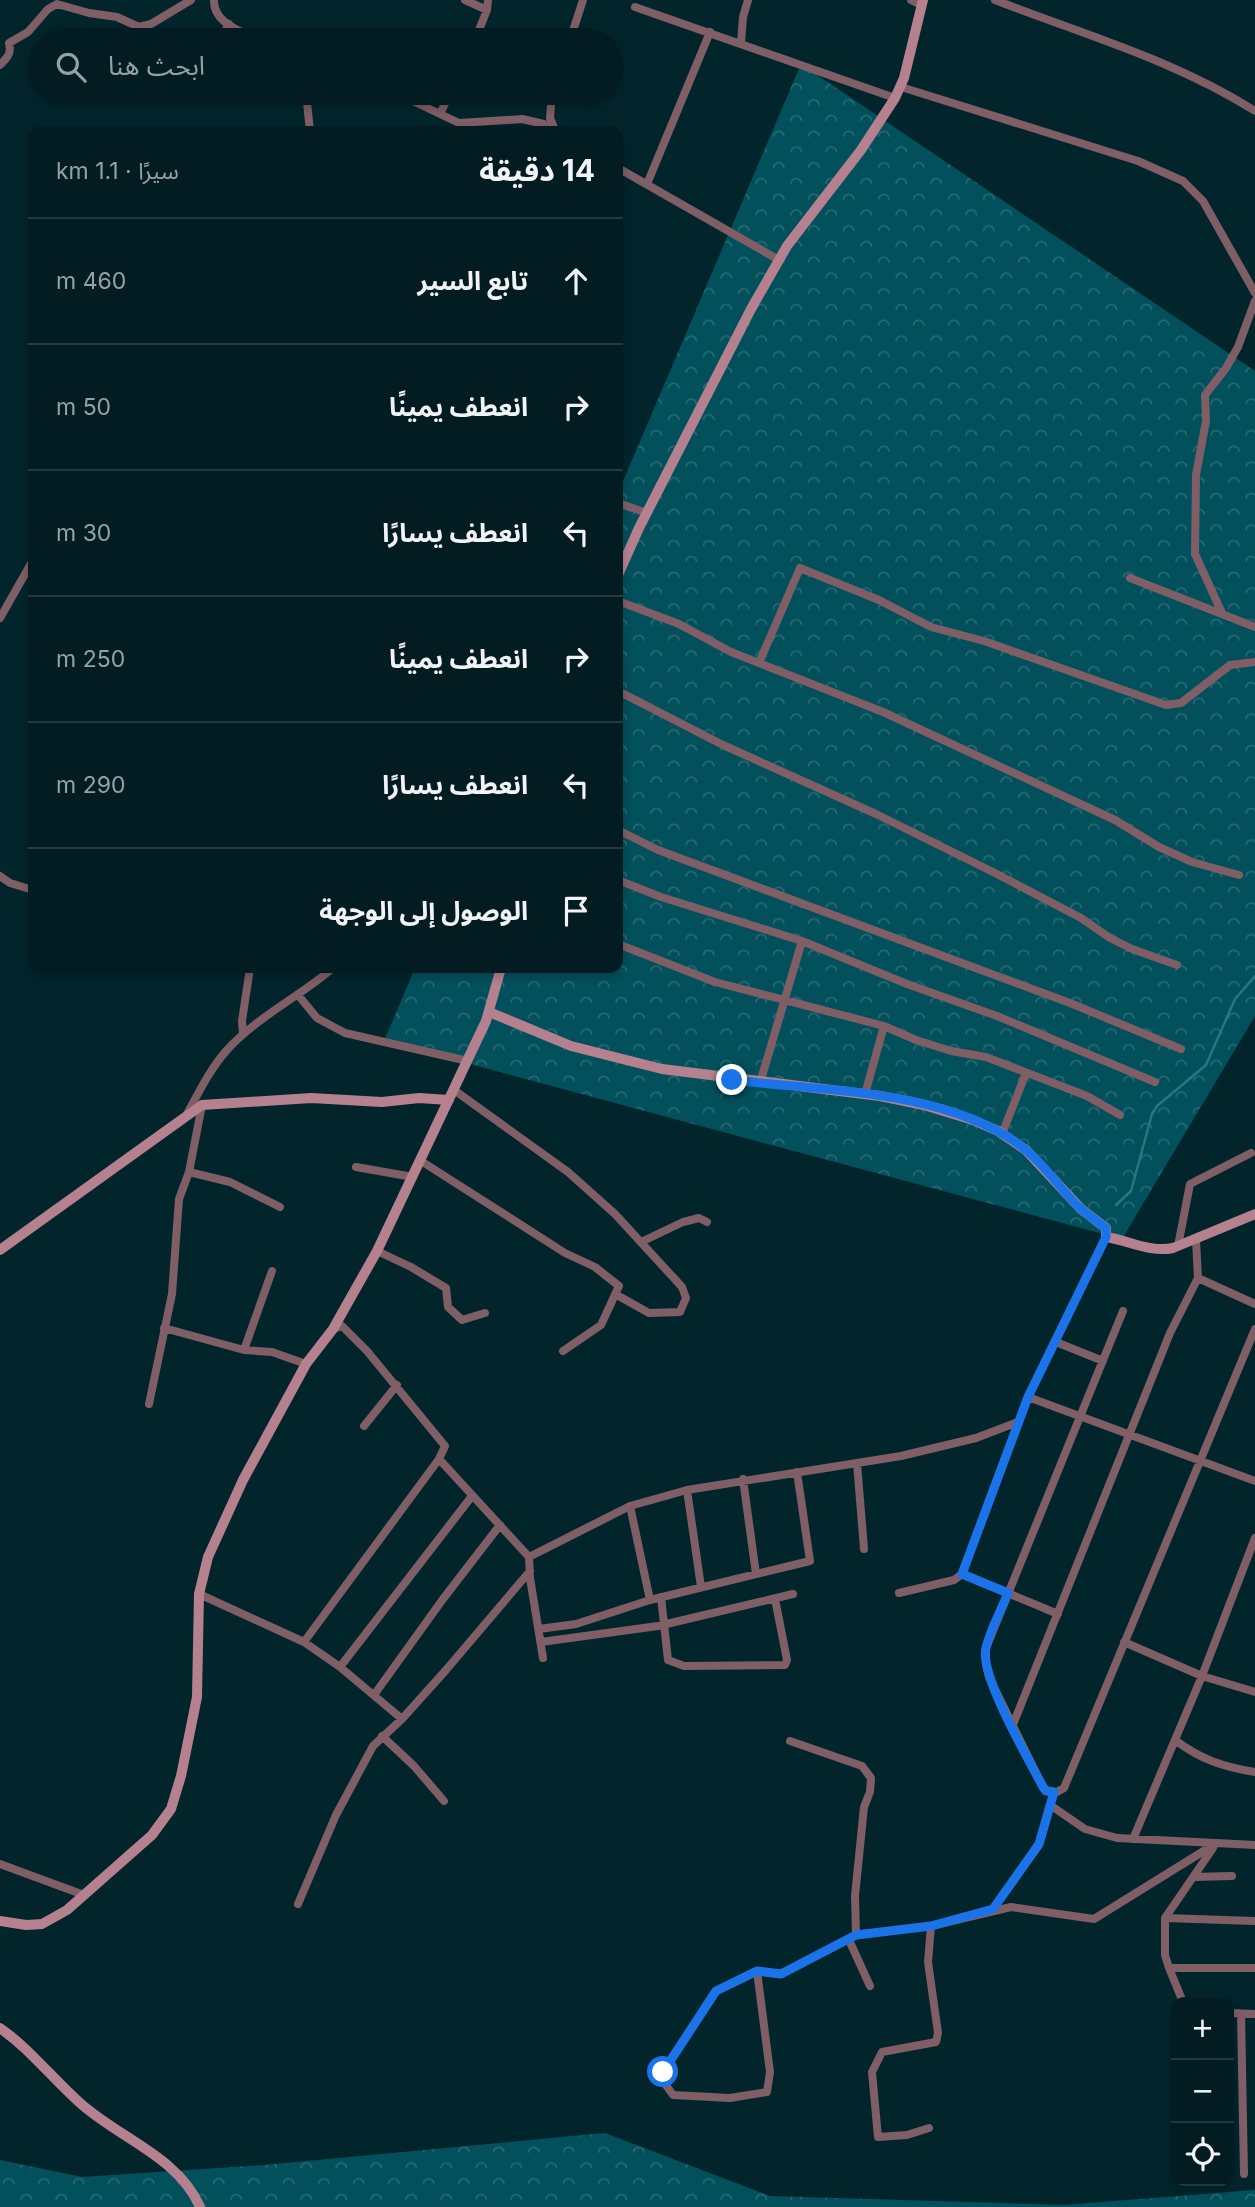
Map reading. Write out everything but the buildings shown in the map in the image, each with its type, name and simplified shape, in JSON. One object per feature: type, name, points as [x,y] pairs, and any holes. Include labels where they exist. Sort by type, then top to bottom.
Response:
[{"type":"main road","points":[[623,564],[751,309],[787,246],[862,150],[901,87],[919,2]]},
{"type":"main road","points":[[0,1921],[26,1925],[42,1924],[67,1910],[152,1835],[171,1809],[181,1776],[197,1697],[199,1594],[208,1557],[243,1479],[306,1364],[332,1329],[377,1251],[468,1061],[489,1012],[500,973]]},
{"type":"main road","points":[[489,1012],[546,1037],[590,1052],[662,1069],[865,1094],[924,1105],[973,1120],[1002,1134],[1026,1150],[1081,1209],[1106,1228],[1106,1237],[1165,1250],[1196,1240],[1255,1214]]},
{"type":"main road","points":[[0,1250],[202,1105],[311,1098],[382,1102],[452,1095]]},
{"type":"main road","points":[[0,2028],[106,2125],[157,2156],[185,2180],[200,2207]]},
{"type":"street","points":[[31,28],[48,9],[57,4],[117,17],[139,27],[151,24],[191,0]]},
{"type":"street","points":[[214,0],[214,9],[218,16],[236,28]]},
{"type":"street","points":[[465,0],[487,10]]},
{"type":"street","points":[[480,28],[488,0]]},
{"type":"street","points":[[574,28],[583,0]]},
{"type":"street","points":[[741,43],[743,17],[748,0]]},
{"type":"street","points":[[995,0],[1094,35],[1168,66],[1255,111]]},
{"type":"street","points":[[635,7],[895,98]]},
{"type":"street","points":[[227,28],[229,24]]},
{"type":"street","points":[[0,65],[8,58],[11,50],[9,43],[28,32]]},
{"type":"street","points":[[647,184],[710,32]]},
{"type":"street","points":[[0,37],[10,46]]},
{"type":"street","points":[[901,87],[1138,161],[1183,181],[1203,201],[1255,293]]},
{"type":"street","points":[[307,105],[309,126]]},
{"type":"street","points":[[421,105],[459,122],[506,118],[529,120],[547,126]]},
{"type":"street","points":[[440,114],[444,105]]},
{"type":"street","points":[[551,105],[550,118],[553,126]]},
{"type":"street","points":[[623,171],[779,260]]},
{"type":"street","points":[[1222,613],[1195,554],[1196,475],[1206,421],[1205,395],[1238,347],[1255,301]]},
{"type":"street","points":[[623,505],[647,513]]},
{"type":"street","points":[[759,663],[800,568],[879,600],[931,627],[984,641],[1166,705],[1181,702],[1230,665],[1255,662]]},
{"type":"street","points":[[0,618],[28,569]]},
{"type":"street","points":[[1130,578],[1255,627]]},
{"type":"street","points":[[623,603],[671,621],[731,652],[883,712],[1115,820],[1159,847],[1192,862],[1239,875]]},
{"type":"street","points":[[623,694],[723,745],[876,814],[993,872],[1081,918],[1132,949],[1177,965]]},
{"type":"street","points":[[623,832],[658,850],[1070,1003],[1181,1049]]},
{"type":"street","points":[[0,876],[10,883],[28,888]]},
{"type":"street","points":[[623,882],[661,897],[802,941],[907,984],[997,1016],[1155,1082]]},
{"type":"street","points":[[760,1083],[802,941]]},
{"type":"street","points":[[623,946],[682,971],[783,1001],[884,1026],[951,1051],[986,1057],[1087,1096],[1120,1115]]},
{"type":"street","points":[[243,1034],[242,1021],[249,973]]},
{"type":"street","points":[[186,1115],[214,1066],[243,1034],[327,973]]},
{"type":"street","points":[[298,995],[317,1018],[345,1033],[468,1061]]},
{"type":"street","points":[[865,1094],[884,1026]]},
{"type":"street","points":[[1002,1134],[1026,1073]]},
{"type":"street","points":[[452,1095],[568,1171],[615,1214],[682,1287],[686,1298],[680,1312],[649,1313],[615,1294]]},
{"type":"street","points":[[149,1404],[172,1294],[179,1199],[189,1171],[202,1105]]},
{"type":"street","points":[[1178,1246],[1190,1184],[1251,1153]]},
{"type":"street","points":[[421,1161],[565,1253],[595,1267],[619,1286],[601,1325],[563,1352]]},
{"type":"street","points":[[356,1167],[413,1177]]},
{"type":"street","points":[[189,1171],[230,1182],[280,1207]]},
{"type":"street","points":[[641,1242],[683,1222],[699,1218],[707,1222]]},
{"type":"street","points":[[899,1593],[954,1580],[962,1574],[1028,1397],[1106,1237]]},
{"type":"street","points":[[1012,1727],[1170,1333],[1198,1278],[1196,1240]]},
{"type":"street","points":[[377,1251],[446,1288],[448,1307],[462,1320],[485,1313]]},
{"type":"street","points":[[244,1350],[272,1271]]},
{"type":"street","points":[[1198,1278],[1255,1304]]},
{"type":"street","points":[[1123,1311],[986,1648],[985,1659],[989,1677],[1046,1791],[1054,1792],[1064,1788],[1199,1459],[1252,1345],[1255,1329]]},
{"type":"street","points":[[304,1642],[439,1459],[445,1446],[397,1385],[342,1326],[332,1329]]},
{"type":"street","points":[[163,1328],[244,1350],[272,1352],[306,1364]]},
{"type":"street","points":[[1056,1342],[1103,1362]]},
{"type":"street","points":[[364,1426],[397,1385]]},
{"type":"street","points":[[1028,1397],[1255,1481]]},
{"type":"street","points":[[529,1557],[630,1506],[687,1490],[901,1456],[976,1438],[1018,1422]]},
{"type":"street","points":[[439,1459],[529,1557],[543,1658]]},
{"type":"street","points":[[857,1463],[864,1549]]},
{"type":"street","points":[[538,1629],[576,1624],[661,1597],[810,1561],[797,1472]]},
{"type":"street","points":[[743,1479],[756,1574]]},
{"type":"street","points":[[687,1490],[701,1587]]},
{"type":"street","points":[[340,1667],[472,1496]]},
{"type":"street","points":[[630,1506],[650,1600]]},
{"type":"street","points":[[374,1695],[499,1525]]},
{"type":"street","points":[[1133,1839],[1202,1676],[1255,1538]]},
{"type":"street","points":[[298,1904],[336,1815],[373,1746],[402,1719],[530,1571]]},
{"type":"street","points":[[962,1574],[1058,1614]]},
{"type":"street","points":[[199,1594],[304,1642],[340,1667],[402,1719]]},
{"type":"street","points":[[541,1642],[663,1625],[793,1594]]},
{"type":"street","points":[[661,1597],[668,1660],[684,1666],[785,1665],[787,1660],[775,1599]]},
{"type":"street","points":[[1124,1642],[1202,1676],[1255,1692]]},
{"type":"street","points":[[382,1735],[444,1801]]},
{"type":"street","points":[[1175,1740],[1212,1762],[1255,1772]]},
{"type":"street","points":[[790,1741],[862,1766],[871,1777],[870,1792],[864,1807],[853,1937],[870,1986]]},
{"type":"street","points":[[993,1909],[1039,1844],[1054,1792]]},
{"type":"street","points":[[1050,1805],[1085,1829],[1133,1839],[1255,1845]]},
{"type":"street","points":[[757,1971],[770,2072],[767,2092],[730,2098],[673,2095],[663,2081],[663,2072],[716,1991],[757,1971],[781,1974],[853,1937],[931,1926],[1011,1906],[1094,1919],[1215,1844]]},
{"type":"street","points":[[1181,1997],[1165,1955],[1165,1918],[1215,1844]]},
{"type":"street","points":[[0,1864],[84,1895]]},
{"type":"street","points":[[1194,1877],[1232,1875]]},
{"type":"street","points":[[1165,1918],[1255,1921]]},
{"type":"street","points":[[929,2128],[907,2135],[878,2137],[872,2072],[882,2052],[936,2042],[938,2033],[928,1962],[931,1926]]},
{"type":"street","points":[[1169,1968],[1255,1968]]},
{"type":"street","points":[[1234,2013],[1255,2014]]},
{"type":"street","points":[[1241,2014],[1244,2174]]},
{"type":"green space","points":[[801,64],[1255,371],[1255,1016],[1122,1239],[384,1041],[413,973],[623,973],[623,481]]},
{"type":"green space","points":[[605,2133],[770,2196],[1064,2205],[1255,2190],[1255,2207],[0,2207],[0,2160],[82,2177],[264,2165]]},
{"type":"waterway","points":[[1116,1205],[1131,1191],[1152,1114],[1157,1106],[1206,1065],[1235,999],[1255,976]]},
{"type":"route","points":[[663,2072],[716,1991],[757,1971],[781,1974],[856,1935],[931,1926],[993,1909],[1039,1844],[1054,1792],[1046,1791],[1043,1787],[989,1677],[985,1659],[986,1648],[1008,1593],[962,1574],[1028,1397],[1106,1237],[1106,1228],[1081,1209],[1042,1165],[1026,1150],[987,1125],[924,1105],[880,1096],[732,1080]]}]
